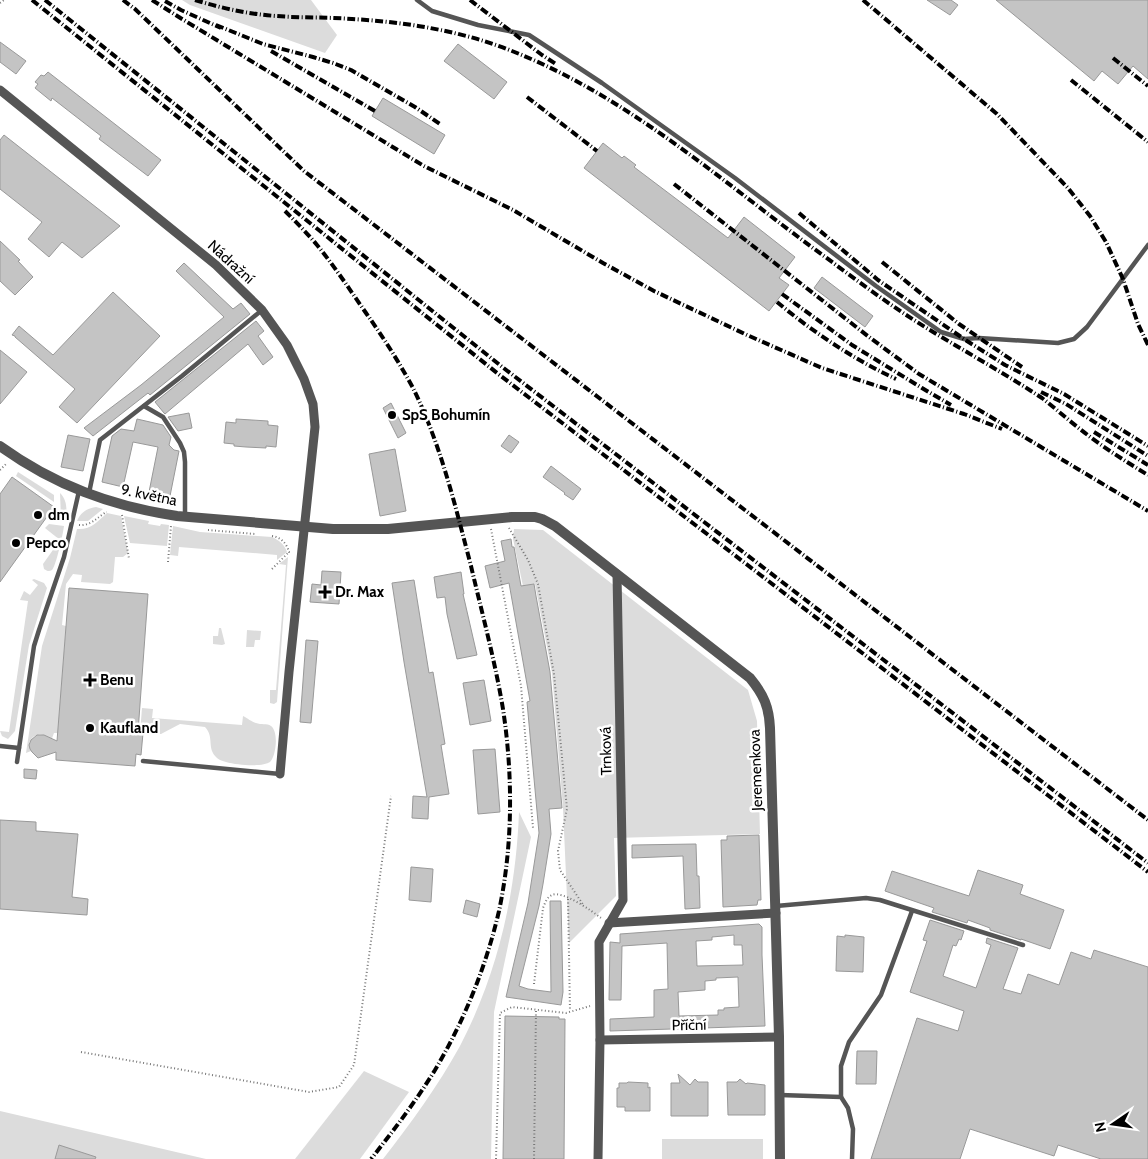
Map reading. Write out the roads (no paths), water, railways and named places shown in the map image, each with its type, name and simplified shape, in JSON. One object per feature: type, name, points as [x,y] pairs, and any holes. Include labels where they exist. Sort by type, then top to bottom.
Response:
[{"type":"street","name":"Nádražní","points":[[0,90],[216,265],[262,310],[287,345],[309,391],[313,404],[315,428],[305,527]]},
{"type":"street","name":"9. května","points":[[0,446],[44,474],[84,493],[152,513],[333,529],[388,529],[507,517]]},
{"type":"street","name":"Jeremenkova","points":[[507,517],[535,517],[548,522],[750,678],[762,694],[768,711],[770,728],[779,1037],[780,1159]]},
{"type":"street","points":[[280,774],[305,527]]},
{"type":"street","name":"Trnková","points":[[598,1159],[599,942],[623,900],[617,574]]},
{"type":"street","points":[[609,923],[776,910]]},
{"type":"street","name":"Příční","points":[[600,1040],[779,1037]]},
{"type":"lane","points":[[417,0],[432,11],[478,25],[529,35],[602,83],[736,178],[876,286],[941,332],[964,339],[979,338],[1058,343],[1074,339],[1087,327],[1148,245]]},
{"type":"lane","points":[[17,762],[34,646],[100,440],[262,310]]},
{"type":"lane","points":[[144,406],[163,417],[184,452],[185,517]]},
{"type":"lane","points":[[0,746],[19,748]]},
{"type":"lane","points":[[143,761],[280,774]]},
{"type":"lane","points":[[776,910],[866,898],[880,900],[1023,945]]},
{"type":"lane","points":[[852,1159],[853,1129],[848,1108],[841,1097],[841,1066],[849,1042],[881,995],[912,911]]},
{"type":"lane","points":[[780,1095],[841,1097]]},
{"type":"railway","points":[[32,0],[497,373],[1148,872]]},
{"type":"railway","points":[[45,0],[501,366],[1148,863]]},
{"type":"railway","points":[[123,0],[135,9],[304,171],[1148,820]]},
{"type":"railway","points":[[152,0],[424,166],[513,210],[654,291],[822,368],[964,414],[1002,429]]},
{"type":"railway","points":[[195,0],[215,6],[266,15],[372,20],[434,29],[493,44],[554,69],[632,114],[706,166],[882,299],[1042,398],[1096,441],[1148,475]]},
{"type":"railway","points":[[470,0],[556,64]]},
{"type":"railway","points":[[863,0],[997,114],[1068,188],[1090,216],[1106,242],[1123,279],[1138,324],[1148,345]]},
{"type":"railway","points":[[165,1],[221,28]]},
{"type":"railway","points":[[216,25],[263,44],[313,57],[351,70],[415,107],[440,124]]},
{"type":"railway","points":[[271,51],[375,111]]},
{"type":"railway","points":[[1113,58],[1148,86]]},
{"type":"railway","points":[[1071,80],[1148,142]]},
{"type":"railway","points":[[527,97],[597,151]]},
{"type":"railway","points":[[674,184],[919,374],[1148,511]]},
{"type":"railway","points":[[285,211],[317,245],[379,331],[413,388],[432,431],[459,520],[492,655],[503,709],[509,759],[510,810],[507,861],[499,911],[488,953],[465,1013],[446,1051],[420,1093],[371,1159]]},
{"type":"railway","points":[[799,213],[878,280],[967,341],[1005,365],[1064,394],[1148,446]]},
{"type":"railway","points":[[882,262],[959,324],[1022,367]]},
{"type":"railway","points":[[782,294],[852,345],[951,405]]},
{"type":"railway","points":[[777,302],[834,344],[864,363],[896,379]]},
{"type":"railway","points":[[1041,392],[1066,404],[1148,456]]},
{"type":"railway","points":[[1094,432],[1148,465]]},
{"type":"place","name":"SpS Bohumín","points":[[392,415]]},
{"type":"place","name":"dm","points":[[38,515]]},
{"type":"place","name":"Pepco","points":[[16,543]]},
{"type":"place","name":"Dr. Max","points":[[325,592]]},
{"type":"place","name":"Benu","points":[[90,680]]},
{"type":"place","name":"Kaufland","points":[[90,728]]}]
